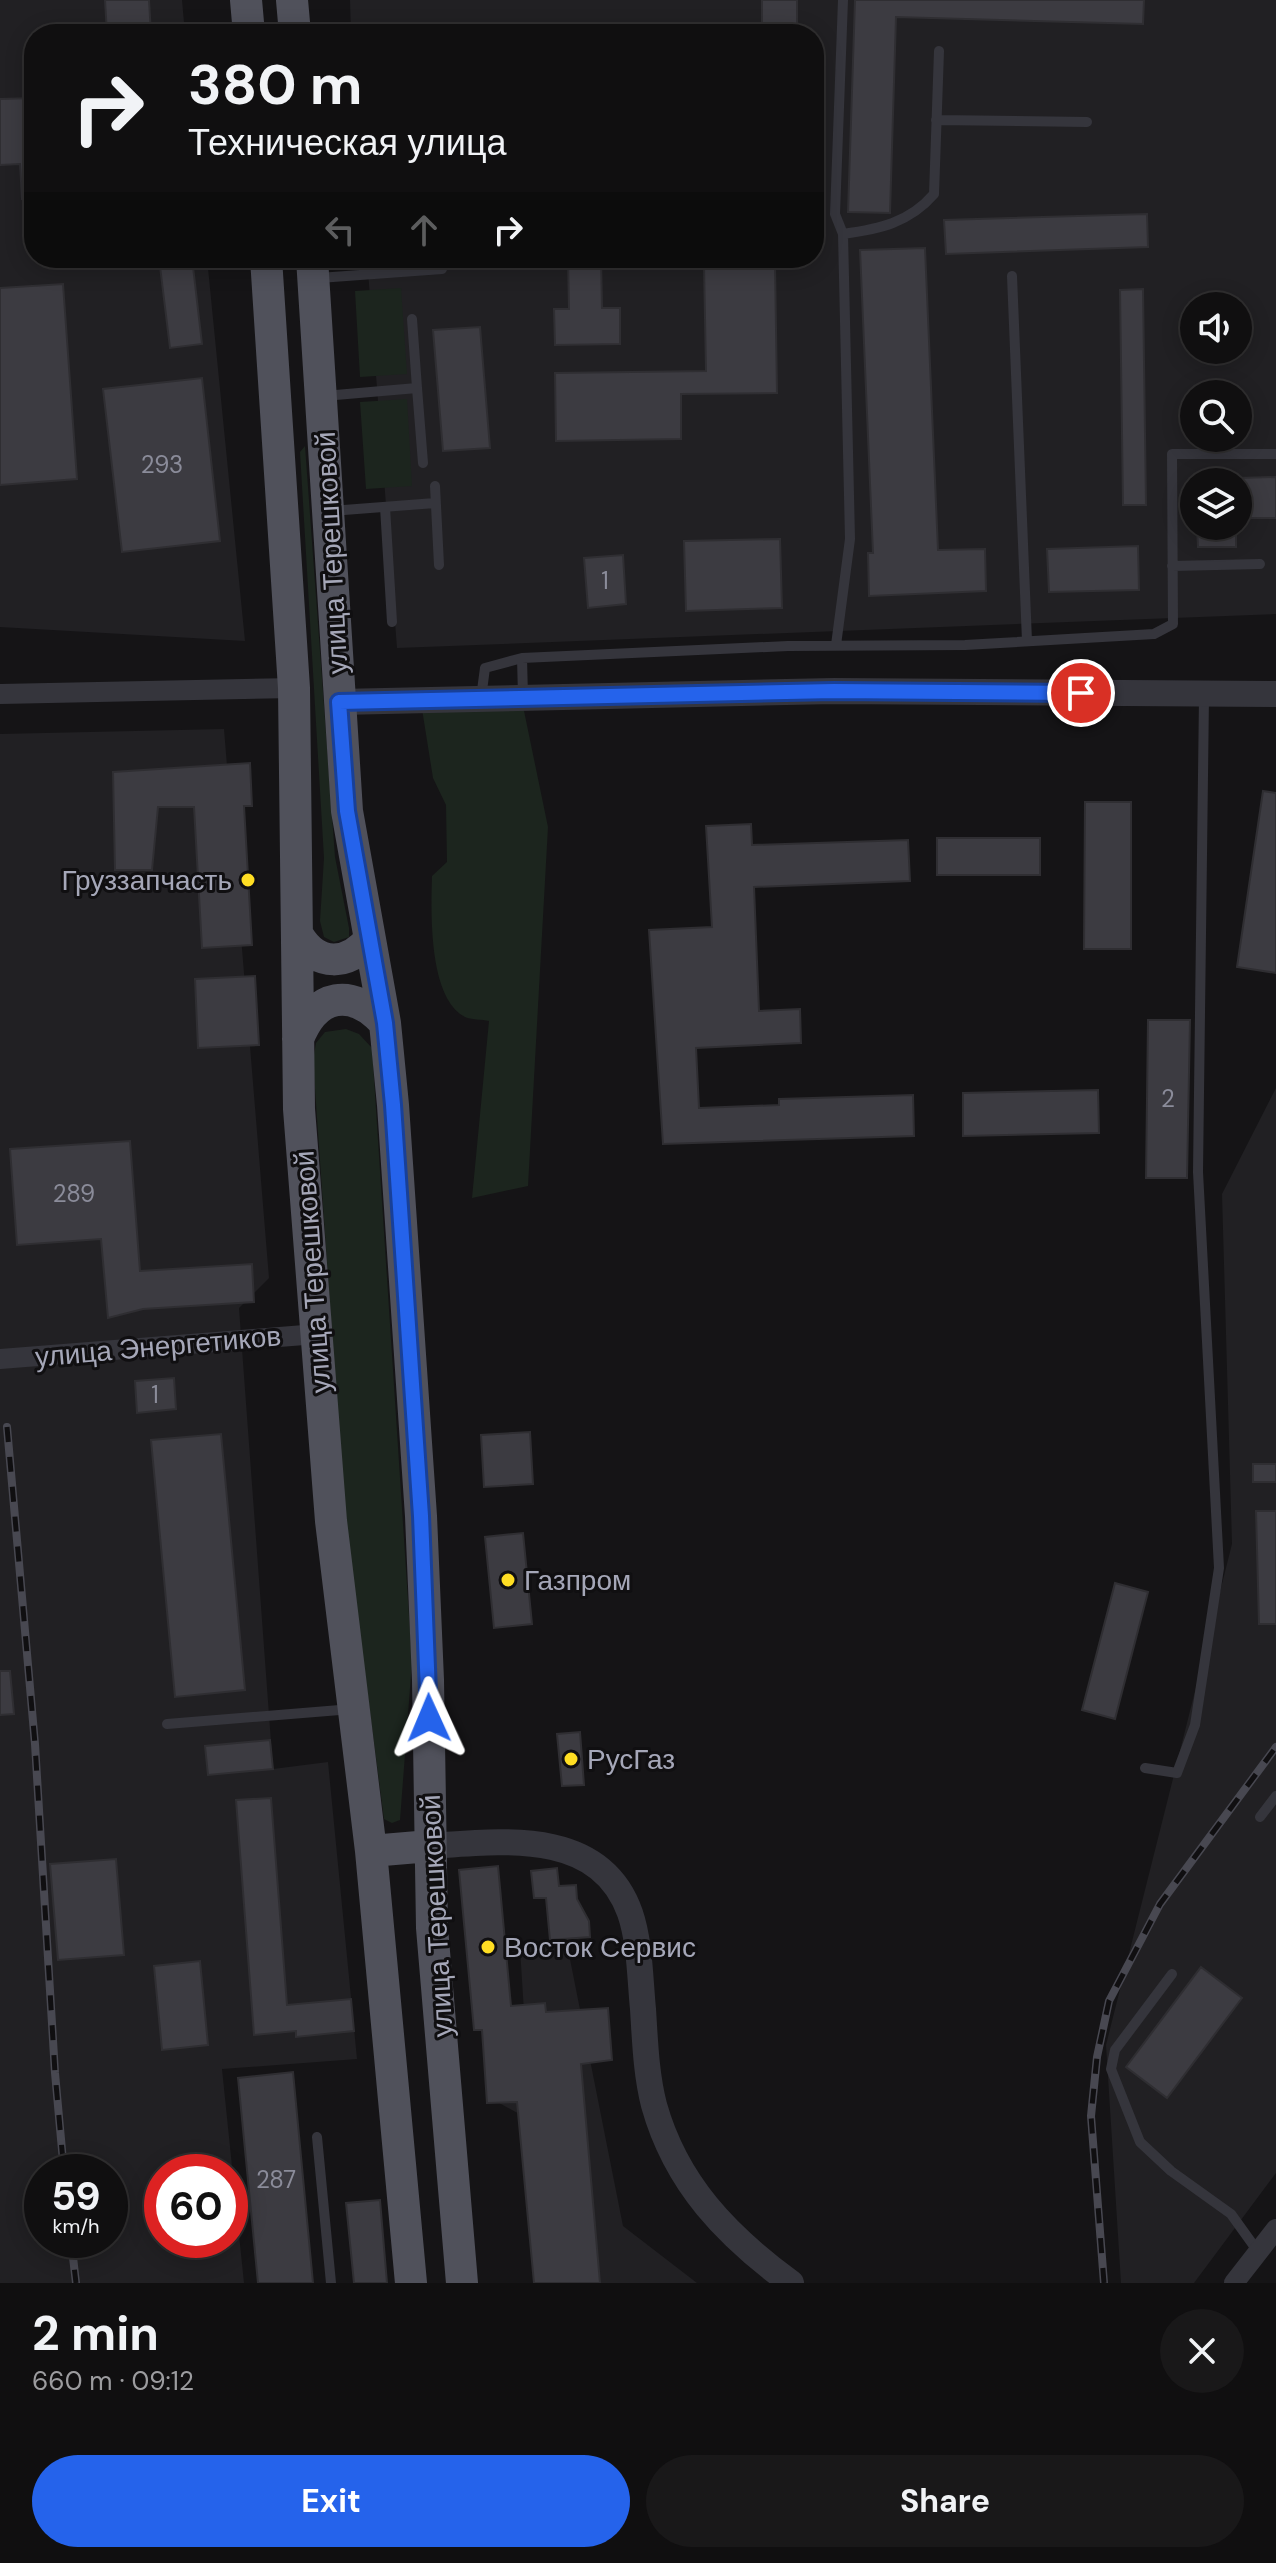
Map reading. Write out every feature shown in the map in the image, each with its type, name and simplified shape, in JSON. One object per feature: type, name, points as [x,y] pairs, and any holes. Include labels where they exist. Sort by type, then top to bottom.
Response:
[{"type":"main road","points":[[246,0],[248,24]]},
{"type":"main road","points":[[292,0],[294,24]]},
{"type":"main road","name":"улица Терешковой","points":[[267,268],[294,688],[299,1109],[331,1521],[371,1851],[411,2283]]},
{"type":"main road","name":"улица Терешковой","points":[[312,268],[347,811],[385,1023],[421,1516],[428,1680],[432,1928],[462,2283]]},
{"type":"main road","points":[[279,445],[303,432],[325,442]]},
{"type":"main road","points":[[299,937],[316,957],[331,959],[360,951],[370,939]]},
{"type":"main road","points":[[298,1039],[315,1010],[342,999],[357,1000],[385,1023]]},
{"type":"main road","points":[[371,1851],[430,1846]]},
{"type":"street","points":[[0,694],[294,688]]},
{"type":"street","points":[[339,702],[834,691],[1276,694]]},
{"type":"street","name":"улица Энергетиков","points":[[0,1359],[317,1334]]},
{"type":"street","points":[[430,1846],[495,1841],[547,1844],[583,1855],[599,1865],[630,1913],[654,2104],[671,2153],[696,2196],[729,2233],[791,2283]]},
{"type":"street","points":[[1234,2283],[1276,2229]]},
{"type":"lane","points":[[836,645],[850,539],[843,234],[835,214],[843,0]]},
{"type":"lane","points":[[843,234],[887,228],[921,209],[934,194],[939,51]]},
{"type":"lane","points":[[936,120],[1087,122]]},
{"type":"lane","points":[[312,268],[442,269]]},
{"type":"lane","points":[[1012,276],[1027,641]]},
{"type":"lane","points":[[412,319],[423,463]]},
{"type":"lane","points":[[322,396],[417,388]]},
{"type":"lane","points":[[481,698],[485,668],[522,658],[1154,634],[1173,624],[1172,454],[1276,454]]},
{"type":"lane","points":[[435,486],[439,565]]},
{"type":"lane","points":[[329,511],[435,503]]},
{"type":"lane","points":[[385,507],[392,622]]},
{"type":"lane","points":[[1172,566],[1260,564]]},
{"type":"lane","points":[[522,658],[523,697]]},
{"type":"lane","points":[[1145,1768],[1177,1773],[1195,1725],[1219,1568],[1198,1172],[1204,694]]},
{"type":"lane","points":[[167,1724],[353,1709]]},
{"type":"lane","points":[[1260,1817],[1276,1796]]},
{"type":"lane","points":[[1172,1974],[1115,2050],[1111,2069],[1140,2142],[1171,2171],[1231,2214],[1259,2253]]},
{"type":"lane","points":[[317,2137],[331,2283]]},
{"type":"shaded area","points":[[0,0],[182,0],[184,24],[24,24],[24,268],[208,268],[245,641],[0,627]]},
{"type":"shaded area","points":[[350,0],[1276,0],[1276,614],[397,648],[368,268],[824,268],[824,24],[351,24]]},
{"type":"shaded area","points":[[401,288],[407,374],[360,377],[355,291]]},
{"type":"shaded area","points":[[407,399],[412,486],[366,489],[360,402]]},
{"type":"shaded area","points":[[305,446],[335,857],[349,928],[349,937],[334,942],[324,937],[320,921],[324,858],[300,452]]},
{"type":"shaded area","points":[[523,706],[548,827],[528,1186],[472,1198],[489,1021],[470,1019],[453,1007],[438,973],[432,931],[432,876],[447,862],[446,805],[433,778],[422,709]]},
{"type":"shaded area","points":[[224,729],[269,1278],[239,1308],[273,1769],[328,1762],[357,2059],[222,2069],[231,2154],[144,2154],[144,2258],[241,2258],[244,2283],[0,2283],[0,734]]},
{"type":"shaded area","points":[[346,1029],[359,1034],[372,1048],[412,1662],[400,1820],[392,1823],[384,1819],[345,1521],[313,1060],[316,1043],[325,1032]]},
{"type":"shaded area","points":[[1276,1088],[1276,2173],[1194,2283],[1121,2283],[1106,2045],[1232,1544],[1222,1194]]},
{"type":"shaded area","points":[[567,1944],[623,2226],[697,2283],[536,2283],[521,2115],[492,2099],[525,2028],[520,1948]]},
{"type":"building","points":[[105,0],[149,0],[150,24],[106,24]]},
{"type":"building","points":[[762,0],[797,0],[797,24],[762,24]]},
{"type":"building","points":[[855,0],[1144,0],[1143,24],[896,17],[890,213],[848,212]]},
{"type":"building","points":[[24,98],[24,199],[20,164],[0,165],[0,99]]},
{"type":"building","points":[[1147,214],[1148,247],[946,254],[944,220]]},
{"type":"building","points":[[925,248],[938,550],[985,549],[986,591],[869,596],[868,553],[873,553],[860,250]]},
{"type":"building","points":[[160,268],[193,268],[202,344],[170,348]]},
{"type":"building","points":[[568,268],[601,268],[602,308],[620,308],[620,344],[555,345],[554,309],[569,309]]},
{"type":"building","points":[[704,268],[775,268],[777,393],[681,394],[681,439],[556,441],[555,373],[706,371]]},
{"type":"building","points":[[63,284],[77,479],[0,485],[0,288]]},
{"type":"building","points":[[1143,289],[1146,505],[1123,505],[1120,290]]},
{"type":"building","points":[[480,327],[490,448],[443,451],[433,330]]},
{"type":"building","points":[[202,378],[220,541],[122,552],[103,389]]},
{"type":"building","points":[[1276,477],[1276,518],[1252,518],[1252,478]]},
{"type":"building","points":[[780,539],[782,608],[686,611],[684,541]]},
{"type":"building","points":[[1198,540],[1236,540],[1236,547],[1198,547]]},
{"type":"building","points":[[1138,546],[1139,590],[1049,592],[1047,549]]},
{"type":"building","points":[[623,555],[626,604],[588,608],[584,558]]},
{"type":"building","points":[[250,763],[252,806],[244,806],[252,945],[202,948],[194,807],[158,807],[152,870],[115,870],[113,772]]},
{"type":"building","points":[[1263,791],[1276,793],[1276,973],[1237,967]]},
{"type":"building","points":[[1085,802],[1131,802],[1131,949],[1084,949]]},
{"type":"building","points":[[751,824],[752,845],[908,840],[910,881],[754,887],[759,1011],[800,1009],[801,1043],[696,1048],[699,1108],[779,1105],[779,1099],[913,1095],[914,1136],[663,1144],[649,930],[712,927],[706,826]]},
{"type":"building","points":[[937,838],[1040,838],[1040,875],[937,875]]},
{"type":"building","points":[[255,976],[259,1045],[198,1048],[195,979]]},
{"type":"building","points":[[1148,1020],[1190,1020],[1187,1178],[1146,1178]]},
{"type":"building","points":[[1098,1090],[1099,1133],[963,1136],[963,1093]]},
{"type":"building","points":[[130,1141],[140,1271],[252,1264],[254,1302],[143,1309],[108,1318],[101,1239],[17,1245],[10,1149]]},
{"type":"building","points":[[174,1378],[176,1409],[137,1413],[135,1381]]},
{"type":"building","points":[[530,1432],[533,1484],[484,1487],[481,1435]]},
{"type":"building","points":[[221,1434],[245,1690],[175,1697],[151,1440]]},
{"type":"building","points":[[1253,1464],[1276,1464],[1276,1482],[1253,1482]]},
{"type":"building","points":[[1256,1511],[1276,1511],[1276,1624],[1259,1624]]},
{"type":"building","name":"Газпром","points":[[523,1533],[532,1624],[494,1628],[485,1537]]},
{"type":"building","points":[[1115,1583],[1148,1592],[1115,1719],[1082,1710]]},
{"type":"building","points":[[0,1671],[10,1671],[14,1714],[0,1715]]},
{"type":"building","name":"РусГаз","points":[[580,1732],[584,1785],[562,1786],[557,1734]]},
{"type":"building","points":[[270,1740],[273,1769],[208,1775],[205,1746]]},
{"type":"building","points":[[271,1798],[287,2005],[351,1999],[354,2031],[296,2037],[296,2031],[254,2035],[236,1800]]},
{"type":"building","points":[[116,1859],[124,1955],[58,1960],[50,1864]]},
{"type":"building","points":[[498,1866],[511,2006],[545,2003],[546,2012],[608,2008],[612,2060],[581,2064],[600,2283],[534,2283],[517,2102],[487,2103],[482,2030],[474,2030],[459,1870]]},
{"type":"building","points":[[557,1868],[559,1886],[576,1885],[577,1899],[589,1921],[590,1937],[550,1940],[546,1898],[534,1898],[531,1871]]},
{"type":"building","points":[[200,1961],[208,2045],[162,2050],[154,1966]]},
{"type":"building","points":[[1201,1967],[1242,1998],[1167,2098],[1126,2067]]},
{"type":"building","points":[[293,2072],[313,2283],[258,2283],[248,2154],[245,2154],[238,2078]]},
{"type":"building","points":[[380,2200],[387,2283],[354,2283],[346,2203]]},
{"type":"railway","points":[[7,1427],[35,1744],[62,2154]]},
{"type":"railway","points":[[1104,2283],[1091,2116],[1097,2057],[1109,2001],[1160,1904],[1276,1747]]},
{"type":"railway","points":[[73,2258],[76,2283]]},
{"type":"place","name":"Груззапчасть","points":[[248,880]]},
{"type":"place","name":"Газпром","points":[[508,1580]]},
{"type":"place","name":"РусГаз","points":[[571,1759]]},
{"type":"place","name":"Восток Сервис","points":[[488,1947]]},
{"type":"route","points":[[429,1718],[421,1516],[393,1105],[385,1023],[347,811],[339,702],[834,691],[1081,693]]}]
